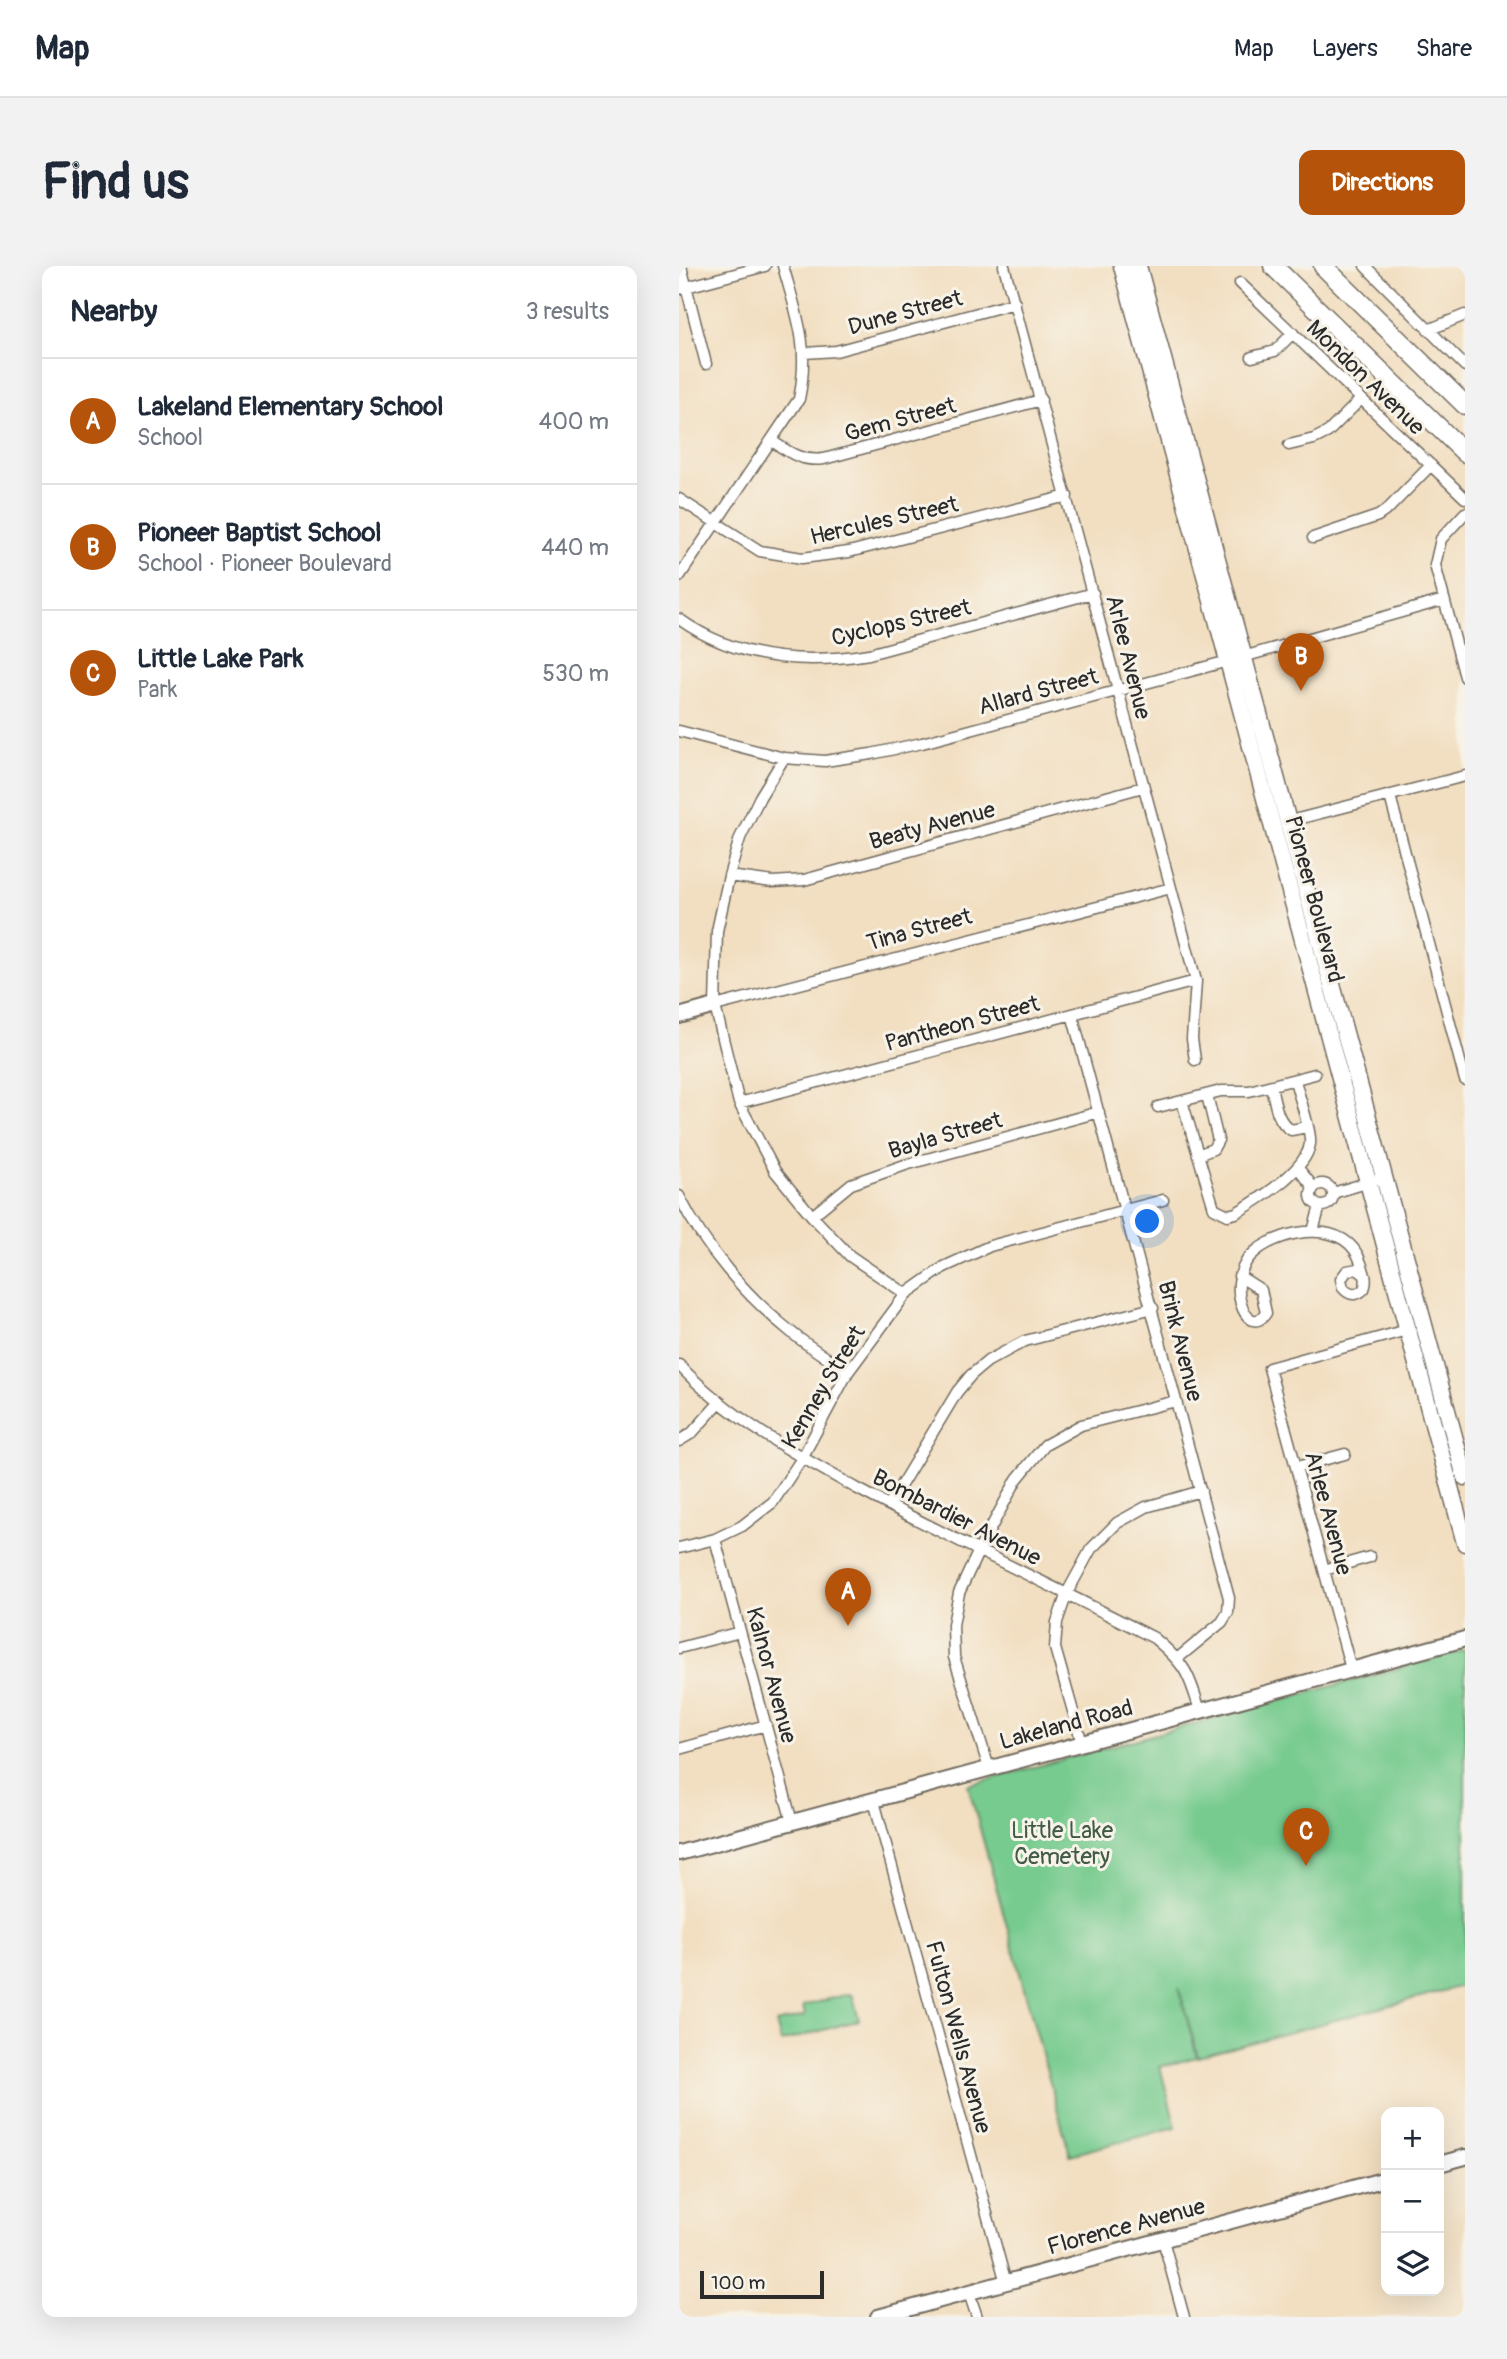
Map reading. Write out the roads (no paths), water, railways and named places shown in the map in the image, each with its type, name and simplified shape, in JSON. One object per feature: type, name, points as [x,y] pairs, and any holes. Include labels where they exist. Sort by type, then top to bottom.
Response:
[{"type":"highway","points":[[1273,266],[1465,453]]},
{"type":"highway","points":[[1323,266],[1465,405]]},
{"type":"main road","name":"Pioneer Boulevard","points":[[1122,266],[1136,290],[1235,659],[1272,827],[1465,1477]]},
{"type":"main road","name":"Pioneer Boulevard","points":[[1136,290],[1138,266]]},
{"type":"main road","name":"Pioneer Boulevard","points":[[1235,659],[1288,822],[1376,1180],[1407,1330],[1465,1543]]},
{"type":"street","points":[[681,266],[683,288],[706,364]]},
{"type":"street","points":[[683,288],[765,266]]},
{"type":"street","points":[[679,576],[799,399],[804,376],[804,353],[783,266]]},
{"type":"street","name":"Arlee Avenue","points":[[1005,266],[1196,981],[1192,1039],[1195,1060]]},
{"type":"street","points":[[1365,266],[1465,366]]},
{"type":"street","name":"Mondon Avenue","points":[[1240,283],[1465,498]]},
{"type":"street","name":"Dune Street","points":[[804,353],[835,352],[1014,303]]},
{"type":"street","points":[[1428,330],[1465,315]]},
{"type":"street","points":[[1252,357],[1275,351],[1293,333]]},
{"type":"street","points":[[1289,445],[1322,436],[1361,399]]},
{"type":"street","name":"Gem Street","points":[[772,441],[795,457],[809,461],[824,459],[1041,400]]},
{"type":"street","points":[[1313,538],[1378,516],[1431,466]]},
{"type":"street","name":"Hercules Street","points":[[679,499],[760,551],[802,558],[849,552],[1067,496]]},
{"type":"street","points":[[1465,513],[1441,539],[1435,565],[1465,677]]},
{"type":"street","name":"Cyclops Street","points":[[679,620],[695,631],[743,651],[790,659],[839,659],[869,654],[1093,593]]},
{"type":"street","name":"Allard Street","points":[[681,732],[784,758],[825,761],[871,754],[922,743],[1235,659],[1444,600]]},
{"type":"street","points":[[679,745],[681,732]]},
{"type":"street","points":[[784,758],[760,797],[740,838],[729,876],[717,932],[715,1006],[739,1103],[775,1171],[850,1256],[906,1294]]},
{"type":"street","points":[[1272,827],[1465,776]]},
{"type":"street","name":"Beaty Avenue","points":[[729,876],[773,882],[804,880],[1143,787]]},
{"type":"street","points":[[1390,796],[1465,1080]]},
{"type":"street","name":"Tina Street","points":[[679,1016],[1171,888]]},
{"type":"street","name":"Pantheon Street","points":[[739,1103],[1196,981]]},
{"type":"street","name":"Brink Avenue","points":[[1072,1014],[1230,1598],[1228,1612],[1222,1622],[1178,1658]]},
{"type":"street","points":[[1158,1107],[1221,1091],[1249,1091],[1315,1074]]},
{"type":"street","points":[[1182,1101],[1215,1208],[1228,1215],[1244,1209],[1298,1168],[1306,1156],[1311,1141],[1295,1080]]},
{"type":"street","points":[[1271,1086],[1280,1121],[1291,1130],[1307,1127]]},
{"type":"street","points":[[1198,1155],[1213,1149],[1218,1140],[1207,1095]]},
{"type":"street","name":"Bayla Street","points":[[812,1216],[851,1184],[905,1165],[1099,1112]]},
{"type":"street","points":[[1298,1168],[1314,1188]]},
{"type":"street","points":[[1333,1193],[1376,1180]]},
{"type":"street","points":[[1321,1184],[1328,1186],[1333,1193],[1332,1200],[1327,1205],[1320,1206],[1313,1202],[1311,1195],[1314,1188],[1321,1184]]},
{"type":"street","points":[[679,1195],[689,1215],[749,1293],[791,1333],[848,1373]]},
{"type":"street","name":"Kenney Street","points":[[679,1548],[715,1539],[742,1526],[764,1511],[780,1494],[848,1373],[906,1294],[944,1267],[990,1246],[1163,1200]]},
{"type":"street","points":[[1313,1231],[1320,1206]]},
{"type":"street","points":[[1239,1276],[1244,1262],[1265,1244],[1297,1233],[1313,1231],[1334,1235],[1349,1243],[1359,1257],[1365,1275]]},
{"type":"street","points":[[889,1505],[957,1392],[971,1375],[988,1361],[1025,1341],[1153,1308]]},
{"type":"street","name":"Arlee Avenue","points":[[1351,1669],[1269,1368],[1407,1330]]},
{"type":"street","name":"Bombardier Avenue","points":[[679,1365],[719,1403],[802,1458],[889,1505],[1154,1637],[1178,1658],[1190,1676],[1200,1711]]},
{"type":"street","points":[[989,1768],[954,1657],[953,1636],[959,1593],[979,1550],[1017,1479],[1045,1445],[1081,1425],[1176,1401]]},
{"type":"street","points":[[679,1441],[692,1433],[719,1403]]},
{"type":"street","points":[[1297,1467],[1345,1454]]},
{"type":"street","points":[[1082,1743],[1055,1648],[1057,1622],[1067,1593],[1091,1549],[1117,1523],[1146,1507],[1201,1491]]},
{"type":"street","name":"Kalnor Avenue","points":[[715,1539],[792,1822]]},
{"type":"street","points":[[1324,1570],[1370,1558]]},
{"type":"street","points":[[679,1648],[740,1632]]},
{"type":"street","name":"Lakeland Road","points":[[679,1853],[1465,1639]]},
{"type":"street","points":[[679,1749],[766,1725]]},
{"type":"street","name":"Fulton Wells Avenue","points":[[874,1801],[1006,2283]]},
{"type":"street","points":[[1444,2163],[1465,2157]]},
{"type":"street","name":"Florence Avenue","points":[[879,2317],[1381,2180]]},
{"type":"street","points":[[1163,2240],[1184,2317]]},
{"type":"street","points":[[969,2293],[977,2317]]},
{"type":"place","name":"Pioneer Baptist School","points":[[1301,691]]},
{"type":"place","name":"Lakeland Elementary School","points":[[848,1626]]},
{"type":"place","name":"Little Lake Park","points":[[1306,1866]]},
{"type":"park label","name":"Little Lake Cemetery","points":[[1062,1843]]}]
